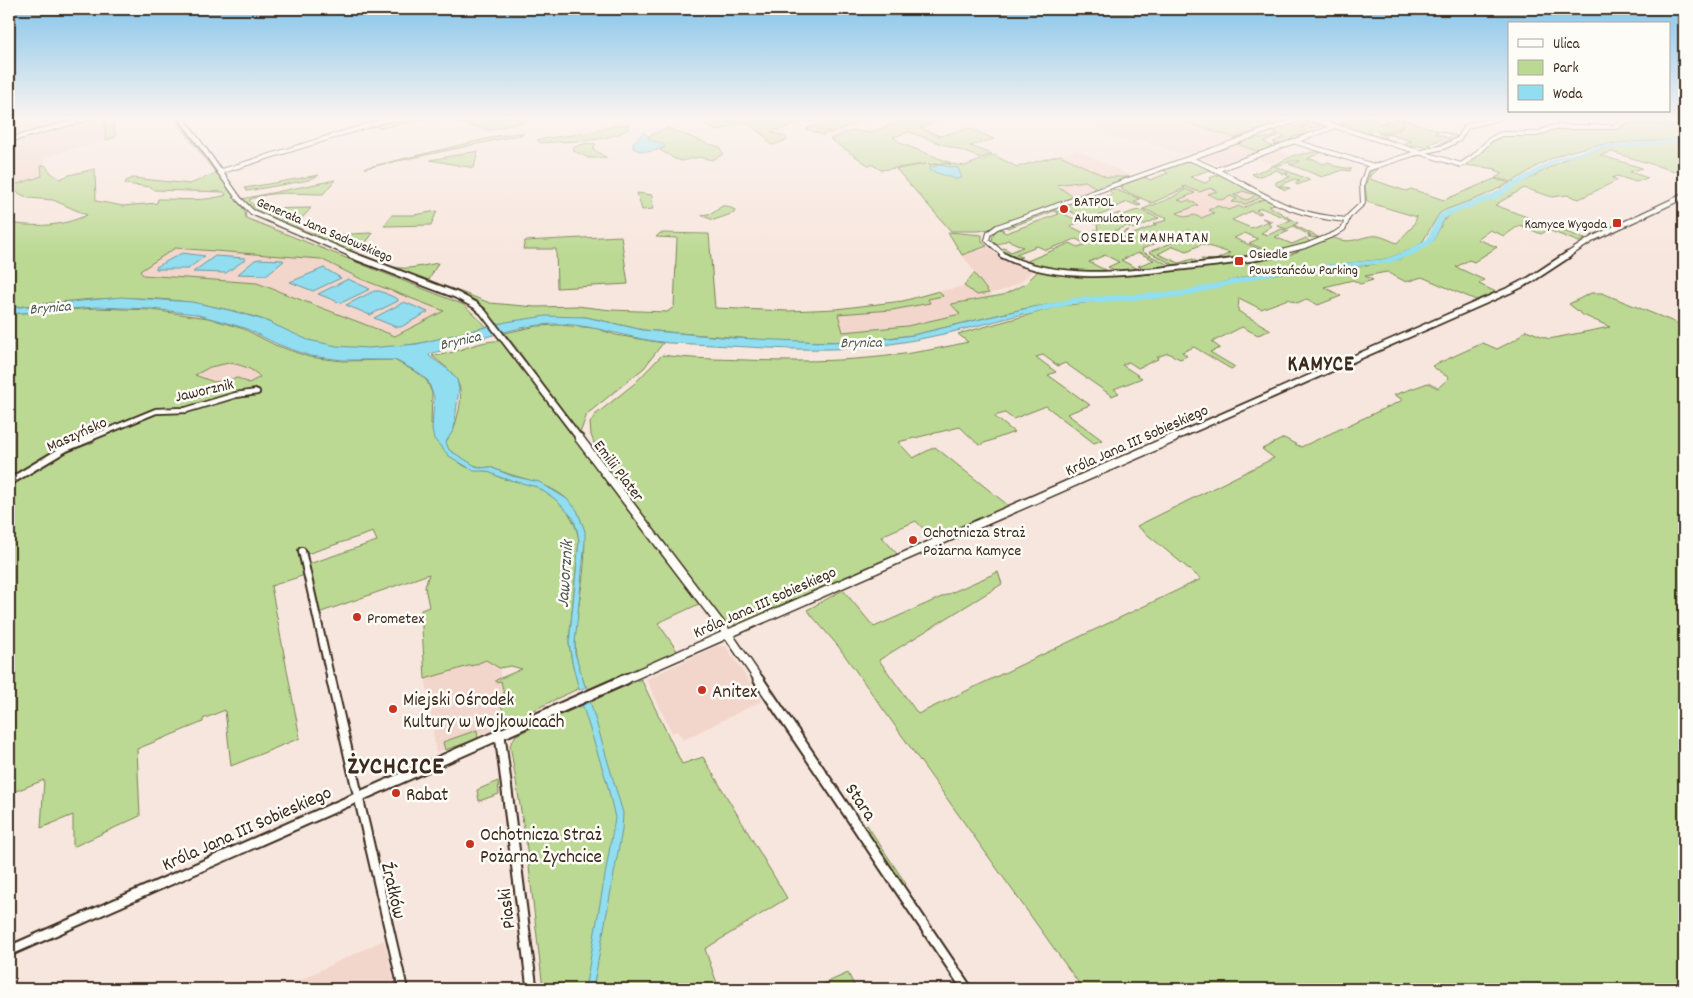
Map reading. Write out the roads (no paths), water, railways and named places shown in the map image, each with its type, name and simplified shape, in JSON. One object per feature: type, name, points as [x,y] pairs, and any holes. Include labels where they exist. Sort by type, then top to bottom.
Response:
[{"type":"street","name":"Generała Jana Sadowskiego","points":[[213,164],[245,206],[256,214],[466,300],[484,312],[491,322]]},
{"type":"street","points":[[219,172],[246,164]]},
{"type":"street","points":[[1176,164],[997,227],[989,233],[987,240],[998,251],[1016,261],[1037,268],[1077,273],[1114,274],[1276,256],[1341,231],[1346,226],[1347,220],[1362,205],[1364,174],[1368,169],[1383,164]]},
{"type":"street","points":[[1203,164],[1219,169],[1279,204],[1347,220]]},
{"type":"street","points":[[1219,169],[1233,164]]},
{"type":"street","points":[[1366,164],[1374,166]]},
{"type":"street","name":"Króla Jana III Sobieskiego","points":[[9,951],[727,633],[1512,289],[1530,280],[1600,235],[1684,196]]},
{"type":"street","name":"Emilii Plater","points":[[491,322],[727,633]]},
{"type":"street","name":"Jaworznik","points":[[156,411],[186,410],[236,395],[258,392]]},
{"type":"street","name":"Maszyńsko","points":[[9,482],[66,448],[156,411]]},
{"type":"street","points":[[302,552],[357,797]]},
{"type":"street","name":"Stara","points":[[727,633],[967,989]]},
{"type":"street","name":"Piaski","points":[[500,735],[532,989]]},
{"type":"street","name":"Źrałków","points":[[357,797],[403,989]]},
{"type":"water","points":[[940,165],[958,168],[962,178],[955,179],[929,170],[929,168]]},
{"type":"water","points":[[182,253],[205,256],[188,269],[156,269],[156,267]]},
{"type":"water","points":[[215,256],[246,259],[226,273],[193,272]]},
{"type":"water","points":[[255,260],[284,261],[266,275],[238,274]]},
{"type":"water","points":[[324,268],[341,278],[313,291],[290,282]]},
{"type":"water","points":[[348,279],[370,289],[341,303],[318,294]]},
{"type":"water","points":[[374,291],[380,291],[398,299],[398,301],[370,315],[346,305]]},
{"type":"water","points":[[121,297],[192,302],[264,320],[308,340],[337,346],[368,348],[417,344],[506,322],[546,316],[586,317],[643,330],[734,338],[823,342],[867,341],[913,335],[1039,306],[1042,309],[926,338],[856,348],[785,349],[669,343],[587,327],[560,324],[512,330],[430,354],[429,356],[449,370],[457,380],[459,389],[454,429],[446,442],[449,450],[479,468],[490,467],[512,476],[539,482],[567,499],[577,510],[585,531],[585,542],[575,653],[585,686],[588,686],[579,690],[569,643],[579,541],[573,518],[555,499],[537,487],[502,478],[486,471],[474,471],[449,456],[434,439],[432,430],[434,397],[428,381],[419,373],[395,360],[343,360],[310,356],[277,344],[245,328],[195,314],[152,309],[96,307],[9,314],[9,308]]},
{"type":"water","points":[[404,302],[428,312],[401,327],[396,327],[374,318]]},
{"type":"water","points":[[590,701],[623,813],[622,830],[593,989],[585,989],[615,818],[607,783],[582,704]]},
{"type":"waterway","name":"Brynica","points":[[1026,312],[1074,301],[1182,294],[1275,272],[1386,261],[1412,252],[1430,240],[1441,218],[1450,212],[1495,196],[1550,164]]},
{"type":"place","name":"BATPOL Akumulatory","points":[[1064,209]]},
{"type":"place","name":"Kamyce Wygoda","points":[[1617,223]]},
{"type":"place","name":"Osiedle Powstańców Parking","points":[[1239,261]]},
{"type":"place","name":"Ochotnicza Straż Pożarna Kamyce","points":[[913,540]]},
{"type":"place","name":"Prometex","points":[[357,617]]},
{"type":"place","name":"Anitex","points":[[702,690]]},
{"type":"place","name":"Miejski Ośrodek Kultury w Wojkowicach","points":[[393,709]]},
{"type":"place","name":"Rabat","points":[[396,793]]},
{"type":"place","name":"Ochotnicza Straż Pożarna Żychcice","points":[[470,844]]},
{"type":"district","name":"OSIEDLE MANHATAN","points":[[1145,237]]},
{"type":"district","name":"KAMYCE","points":[[1321,363]]},
{"type":"district","name":"ŻYCHCICE","points":[[396,764]]}]
